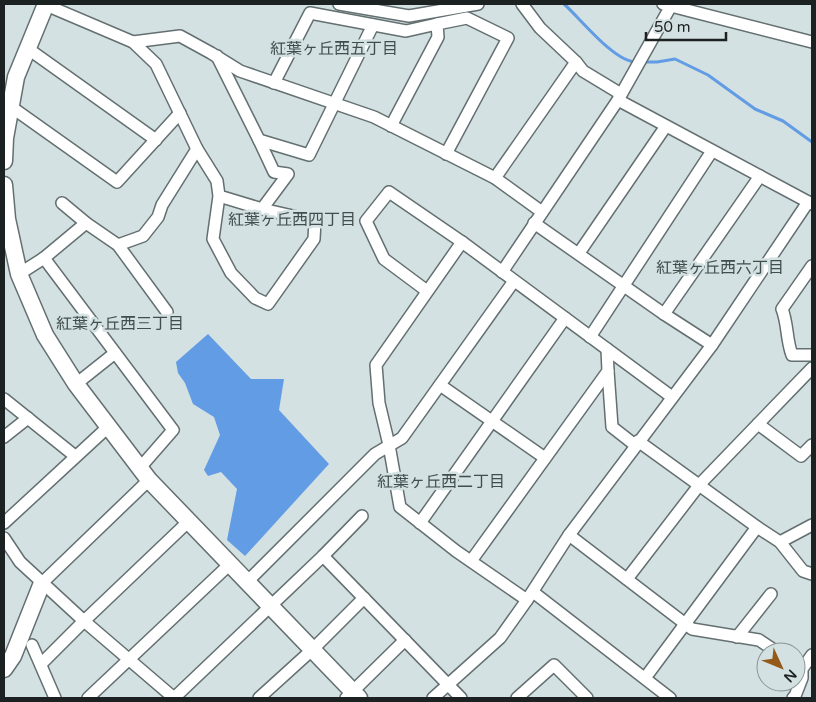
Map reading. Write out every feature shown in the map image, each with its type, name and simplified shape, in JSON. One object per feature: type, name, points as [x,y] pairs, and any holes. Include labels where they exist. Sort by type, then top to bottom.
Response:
[{"type":"street","points":[[4,162],[4,138],[16,78],[46,4],[133,42],[156,64],[197,149],[217,181],[219,196],[213,240],[231,273],[255,298],[268,304],[314,239],[315,221],[262,209],[219,196]]},
{"type":"street","points":[[339,4],[410,16],[478,4]]},
{"type":"street","points":[[433,698],[500,638],[530,596],[569,535],[712,345],[810,203],[666,126],[620,97],[583,71],[540,28],[522,4]]},
{"type":"street","points":[[502,272],[620,97],[669,4],[812,42]]},
{"type":"street","points":[[274,83],[310,13],[406,31],[467,18],[508,38],[446,154]]},
{"type":"street","points":[[391,126],[438,37],[437,24]]},
{"type":"street","points":[[259,140],[309,155],[373,25]]},
{"type":"street","points":[[133,42],[180,36],[240,71],[374,118],[391,126],[494,178],[542,212]]},
{"type":"street","points":[[27,48],[156,140]]},
{"type":"street","points":[[217,56],[274,172],[288,174],[262,209]]},
{"type":"street","points":[[494,178],[576,62]]},
{"type":"street","points":[[10,106],[117,182],[180,114]]},
{"type":"street","points":[[579,254],[666,126]]},
{"type":"street","points":[[118,245],[143,236],[158,217],[162,206],[197,149]]},
{"type":"street","points":[[590,336],[712,151]]},
{"type":"street","points":[[664,314],[760,176]]},
{"type":"street","points":[[4,185],[5,220],[19,274],[45,335],[76,384],[144,474],[313,649],[353,696],[405,640]]},
{"type":"street","points":[[427,291],[384,259],[366,221],[389,192],[462,242],[672,397]]},
{"type":"street","points":[[62,203],[86,223],[118,245],[167,312]]},
{"type":"street","points":[[19,274],[44,258],[86,223]]},
{"type":"street","points":[[534,223],[623,286],[712,345]]},
{"type":"street","points":[[462,242],[376,365],[379,404],[389,445],[400,507],[471,561],[530,596],[670,698]]},
{"type":"street","points":[[4,669],[14,656],[42,583],[144,474],[173,430],[44,258]]},
{"type":"street","points":[[812,266],[808,279],[782,309],[786,320],[788,343],[792,354],[812,354]]},
{"type":"street","points":[[247,582],[375,454],[402,438],[514,281]]},
{"type":"street","points":[[420,522],[565,318]]},
{"type":"street","points":[[607,349],[612,427],[700,484],[780,542],[803,571],[812,574]]},
{"type":"street","points":[[76,384],[115,353]]},
{"type":"street","points":[[627,579],[700,484],[812,368]]},
{"type":"street","points":[[471,561],[608,371]]},
{"type":"street","points":[[440,385],[493,420],[545,458]]},
{"type":"street","points":[[4,399],[75,456]]},
{"type":"street","points":[[4,437],[28,418]]},
{"type":"street","points":[[758,424],[801,456],[812,445]]},
{"type":"street","points":[[4,524],[108,427]]},
{"type":"street","points":[[4,538],[20,562],[42,583],[174,698],[271,607],[362,516]]},
{"type":"street","points":[[41,664],[189,522]]},
{"type":"street","points":[[780,542],[812,525]]},
{"type":"street","points":[[645,678],[757,527]]},
{"type":"street","points":[[569,535],[692,629],[762,642]]},
{"type":"street","points":[[323,556],[461,698]]},
{"type":"street","points":[[88,698],[230,564]]},
{"type":"street","points":[[737,637],[771,594]]},
{"type":"street","points":[[260,698],[364,598]]},
{"type":"street","points":[[32,645],[55,698]]},
{"type":"street","points":[[517,698],[554,665],[587,698]]},
{"type":"water","points":[[208,334],[251,379],[284,379],[279,410],[329,464],[245,556],[227,540],[237,489],[221,472],[208,476],[204,470],[220,435],[214,417],[193,404],[185,383],[178,373],[176,362]]},
{"type":"waterway","points":[[564,4],[608,47],[627,60],[636,62]]},
{"type":"waterway","points":[[642,62],[675,59],[708,75],[755,109],[783,121],[812,142]]},
{"type":"district","name":"紅葉ヶ丘西五丁目","points":[[334,49]]},
{"type":"district","name":"紅葉ヶ丘西四丁目","points":[[292,220]]},
{"type":"district","name":"紅葉ヶ丘西六丁目","points":[[720,268]]},
{"type":"district","name":"紅葉ヶ丘西三丁目","points":[[120,324]]},
{"type":"district","name":"紅葉ヶ丘西二丁目","points":[[441,482]]}]
